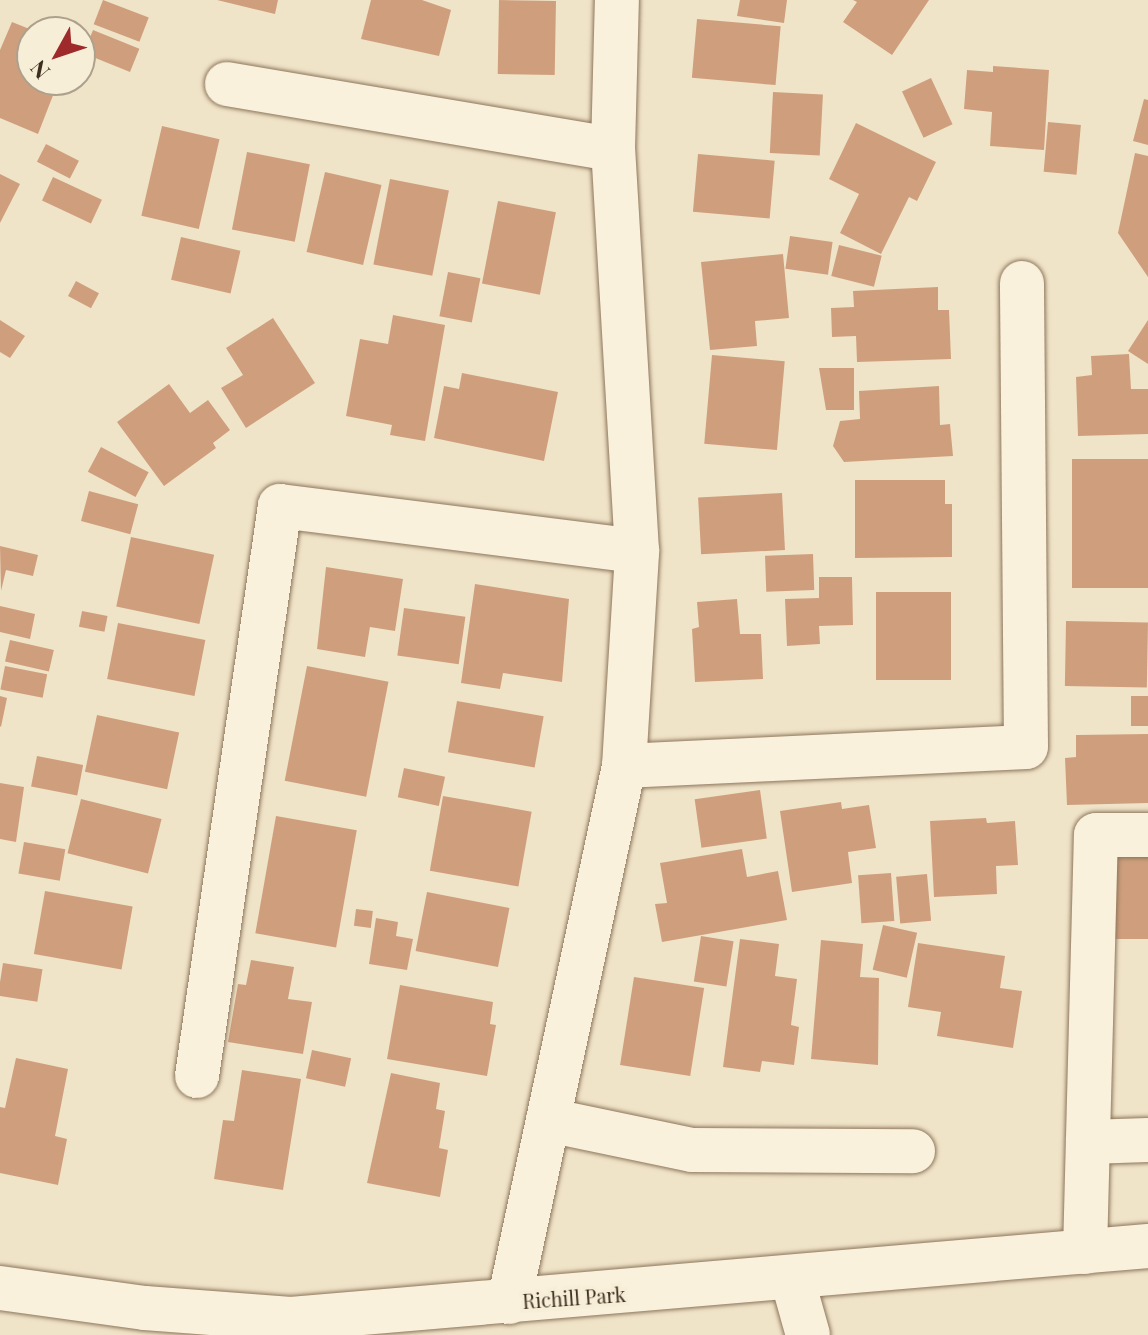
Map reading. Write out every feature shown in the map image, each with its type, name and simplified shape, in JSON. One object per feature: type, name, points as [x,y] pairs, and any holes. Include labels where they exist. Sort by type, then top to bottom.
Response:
[{"type":"street","points":[[509,1302],[624,766],[637,551],[613,149],[617,0]]},
{"type":"street","points":[[227,84],[613,149]]},
{"type":"street","points":[[624,766],[1026,747],[1022,283]]},
{"type":"street","points":[[197,1076],[280,506],[637,551]]},
{"type":"street","points":[[1085,1252],[1096,835],[1148,835]]},
{"type":"street","points":[[548,1120],[692,1150],[913,1151]]},
{"type":"street","points":[[1088,1142],[1148,1140]]},
{"type":"street","name":"Richill Park","points":[[0,1288],[143,1322],[291,1319],[1148,1246]]},
{"type":"street","points":[[792,1278],[808,1335]]},
{"type":"building","points":[[103,0],[149,18],[139,42],[96,25]]},
{"type":"building","points":[[217,0],[278,0],[275,14]]},
{"type":"building","points":[[371,0],[422,0],[451,10],[439,56],[361,39]]},
{"type":"building","points":[[499,0],[556,1],[555,75],[498,74]]},
{"type":"building","points":[[740,0],[787,0],[784,23],[737,16]]},
{"type":"building","points":[[853,0],[929,0],[892,55],[843,22],[857,2]]},
{"type":"building","points":[[697,19],[781,26],[776,85],[692,78]]},
{"type":"building","points":[[12,22],[16,24],[16,96],[53,96],[38,134],[0,118],[0,50]]},
{"type":"building","points":[[96,31],[139,49],[130,72],[96,58]]},
{"type":"building","points":[[993,66],[1049,70],[1044,150],[990,146],[992,112],[964,109],[967,70],[993,72]]},
{"type":"building","points":[[931,78],[953,124],[924,138],[902,92]]},
{"type":"building","points":[[773,92],[823,95],[820,156],[770,153]]},
{"type":"building","points":[[1144,99],[1148,100],[1148,145],[1133,141]]},
{"type":"building","points":[[1048,122],[1081,125],[1077,175],[1044,172]]},
{"type":"building","points":[[856,123],[936,162],[917,201],[909,197],[881,254],[840,233],[859,194],[829,179]]},
{"type":"building","points":[[162,126],[219,139],[199,229],[141,216]]},
{"type":"building","points":[[46,144],[79,161],[70,179],[37,162]]},
{"type":"building","points":[[247,152],[310,164],[295,242],[232,230]]},
{"type":"building","points":[[1135,153],[1148,156],[1148,277],[1118,233]]},
{"type":"building","points":[[698,154],[775,161],[770,218],[693,212]]},
{"type":"building","points":[[325,172],[382,185],[363,265],[307,252]]},
{"type":"building","points":[[0,174],[20,184],[0,223]]},
{"type":"building","points":[[53,177],[102,200],[91,223],[42,201]]},
{"type":"building","points":[[390,179],[449,190],[432,276],[373,264]]},
{"type":"building","points":[[498,201],[556,212],[540,295],[482,283]]},
{"type":"building","points":[[790,236],[833,242],[828,275],[785,269]]},
{"type":"building","points":[[181,237],[240,251],[231,294],[171,280]]},
{"type":"building","points":[[839,245],[882,256],[874,287],[831,276]]},
{"type":"building","points":[[783,254],[789,318],[755,321],[757,346],[710,350],[701,262]]},
{"type":"building","points":[[448,272],[480,278],[472,322],[439,316]]},
{"type":"building","points":[[76,281],[99,293],[91,308],[68,296]]},
{"type":"building","points":[[938,287],[938,310],[949,310],[951,359],[857,362],[856,336],[832,337],[831,308],[854,307],[853,291]]},
{"type":"building","points":[[393,315],[445,325],[425,441],[390,435],[392,425],[346,416],[360,339],[388,344]]},
{"type":"building","points":[[273,318],[315,383],[246,428],[221,388],[243,375],[226,348]]},
{"type":"building","points":[[0,320],[25,336],[10,358],[0,352]]},
{"type":"building","points":[[1148,320],[1148,364],[1128,351]]},
{"type":"building","points":[[1129,354],[1131,389],[1148,389],[1148,434],[1078,436],[1076,377],[1092,375],[1091,356]]},
{"type":"building","points":[[712,355],[785,361],[777,450],[704,444]]},
{"type":"building","points":[[819,368],[854,368],[854,410],[826,410]]},
{"type":"building","points":[[462,373],[558,392],[544,461],[434,438],[444,386],[459,389]]},
{"type":"building","points":[[169,384],[190,413],[208,400],[230,430],[213,443],[216,448],[164,486],[117,422]]},
{"type":"building","points":[[939,386],[940,425],[950,424],[953,456],[844,462],[833,446],[840,421],[860,419],[859,391]]},
{"type":"building","points":[[101,447],[149,472],[136,497],[88,472]]},
{"type":"building","points":[[1072,459],[1148,459],[1148,588],[1072,588]]},
{"type":"building","points":[[855,480],[945,480],[945,504],[952,504],[952,557],[855,558]]},
{"type":"building","points":[[89,491],[138,504],[130,534],[81,521]]},
{"type":"building","points":[[782,493],[785,550],[701,554],[698,497]]},
{"type":"building","points":[[131,537],[214,555],[199,624],[116,606]]},
{"type":"building","points":[[0,546],[38,555],[33,576],[6,570],[1,591]]},
{"type":"building","points":[[813,554],[814,590],[766,592],[765,556]]},
{"type":"building","points":[[326,567],[403,579],[395,631],[370,627],[365,657],[317,649]]},
{"type":"building","points":[[819,577],[852,577],[853,625],[819,626],[820,644],[787,646],[785,599],[819,598]]},
{"type":"building","points":[[475,584],[569,599],[562,682],[503,673],[500,689],[461,683]]},
{"type":"building","points":[[876,592],[951,592],[951,680],[876,680]]},
{"type":"building","points":[[737,599],[740,634],[761,634],[763,679],[695,682],[692,629],[699,627],[697,602]]},
{"type":"building","points":[[0,606],[35,614],[30,639],[0,632]]},
{"type":"building","points":[[404,608],[465,617],[459,664],[397,656]]},
{"type":"building","points":[[82,611],[108,616],[104,632],[79,627]]},
{"type":"building","points":[[1066,621],[1148,622],[1147,687],[1065,686]]},
{"type":"building","points":[[118,623],[205,640],[194,696],[107,679]]},
{"type":"building","points":[[10,640],[54,650],[49,672],[5,661]]},
{"type":"building","points":[[5,666],[47,674],[43,698],[0,690]]},
{"type":"building","points":[[307,666],[388,682],[366,797],[285,781]]},
{"type":"building","points":[[0,696],[7,698],[1,727],[0,726]]},
{"type":"building","points":[[1131,696],[1148,696],[1148,726],[1131,726]]},
{"type":"building","points":[[457,701],[544,716],[535,767],[448,752]]},
{"type":"building","points":[[97,715],[179,732],[167,789],[85,772]]},
{"type":"building","points":[[1148,734],[1148,803],[1067,805],[1065,758],[1076,757],[1076,735]]},
{"type":"building","points":[[37,756],[83,765],[77,795],[31,786]]},
{"type":"building","points":[[404,768],[445,777],[439,806],[398,797]]},
{"type":"building","points":[[0,783],[24,787],[16,842],[0,839]]},
{"type":"building","points":[[760,790],[767,839],[701,848],[695,799]]},
{"type":"building","points":[[443,796],[532,812],[518,886],[430,871]]},
{"type":"building","points":[[81,799],[162,819],[148,873],[67,853]]},
{"type":"building","points":[[841,802],[842,809],[869,805],[876,848],[848,852],[852,883],[792,892],[780,811]]},
{"type":"building","points":[[276,816],[357,830],[336,947],[255,933]]},
{"type":"building","points":[[986,818],[987,823],[1015,821],[1018,865],[996,866],[997,894],[934,897],[930,821]]},
{"type":"building","points":[[24,842],[65,849],[60,881],[18,874]]},
{"type":"building","points":[[1114,843],[1148,843],[1148,939],[1114,939]]},
{"type":"building","points":[[742,849],[747,877],[778,871],[787,920],[662,942],[655,904],[667,903],[660,863]]},
{"type":"building","points":[[891,873],[894,921],[861,923],[858,875]]},
{"type":"building","points":[[927,874],[931,921],[900,924],[896,877]]},
{"type":"building","points":[[45,891],[133,906],[122,969],[34,954]]},
{"type":"building","points":[[427,892],[509,908],[498,967],[416,951]]},
{"type":"building","points":[[356,909],[373,911],[371,928],[354,926]]},
{"type":"building","points":[[376,918],[398,922],[396,936],[413,939],[407,970],[369,964]]},
{"type":"building","points":[[883,925],[917,933],[907,978],[873,970]]},
{"type":"building","points":[[701,936],[734,941],[726,987],[694,981]]},
{"type":"building","points":[[740,939],[779,944],[775,976],[797,979],[791,1025],[799,1027],[794,1065],[762,1061],[760,1072],[723,1067]]},
{"type":"building","points":[[821,940],[863,944],[860,977],[879,978],[878,1065],[811,1059]]},
{"type":"building","points":[[918,943],[1005,956],[1000,988],[1022,991],[1013,1048],[937,1036],[941,1012],[908,1007]]},
{"type":"building","points":[[251,960],[294,967],[288,999],[312,1002],[303,1054],[228,1042],[238,984],[246,985]]},
{"type":"building","points":[[3,963],[43,969],[37,1002],[0,996]]},
{"type":"building","points":[[634,977],[704,988],[690,1076],[620,1065]]},
{"type":"building","points":[[400,985],[493,1002],[490,1024],[496,1025],[487,1076],[387,1059]]},
{"type":"building","points":[[312,1050],[351,1058],[345,1087],[306,1078]]},
{"type":"building","points":[[16,1058],[68,1069],[55,1136],[67,1139],[58,1185],[0,1173],[0,1107],[5,1108]]},
{"type":"building","points":[[242,1070],[301,1079],[283,1190],[214,1179],[223,1120],[234,1121]]},
{"type":"building","points":[[391,1073],[440,1083],[436,1109],[445,1111],[439,1148],[448,1150],[440,1197],[367,1183]]}]
